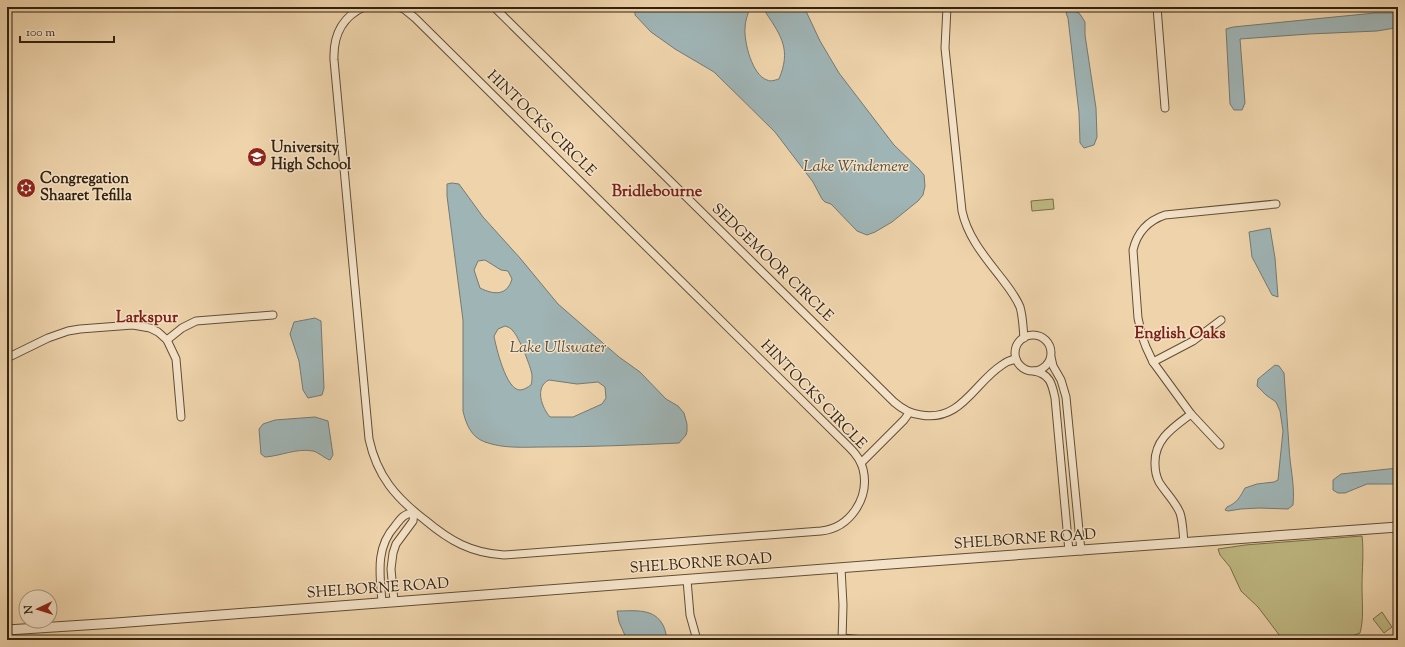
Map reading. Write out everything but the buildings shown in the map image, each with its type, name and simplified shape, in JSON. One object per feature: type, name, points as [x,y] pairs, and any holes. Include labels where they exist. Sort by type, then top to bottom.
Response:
[{"type":"street","name":"HINTOCKS CIRCLE","points":[[364,7],[351,14],[341,26],[337,34],[334,52],[369,440],[378,466],[390,487],[414,512],[454,542],[475,550],[495,554],[513,554],[821,532],[839,526],[848,519],[857,507],[863,490],[864,476],[861,463],[850,448],[402,8]]},
{"type":"street","name":"SEDGEMOOR CIRCLE","points":[[494,7],[894,402],[909,413],[934,416],[952,411],[962,404],[980,384],[1001,365],[1016,359]]},
{"type":"street","points":[[947,7],[946,48],[960,201],[964,218],[974,242],[1018,303],[1022,314],[1024,338]]},
{"type":"street","points":[[1157,7],[1165,108]]},
{"type":"street","points":[[1220,445],[1191,414],[1153,362],[1144,342],[1139,324],[1133,257],[1135,242],[1148,224],[1165,215],[1276,204]]},
{"type":"street","points":[[167,340],[182,328],[196,321],[273,315]]},
{"type":"street","points":[[1153,362],[1192,341],[1221,320]]},
{"type":"street","points":[[7,358],[48,338],[80,329],[140,326],[153,329],[167,340],[176,359],[181,417]]},
{"type":"street","points":[[1069,552],[1055,398],[1051,383],[1044,373],[1029,371],[1021,367],[1016,359],[1015,349],[1020,341],[1033,335],[1042,337],[1049,344],[1053,366],[1061,380],[1066,397],[1081,551]]},
{"type":"street","points":[[1034,371],[1043,369],[1051,357]]},
{"type":"street","points":[[861,463],[904,420],[909,413]]},
{"type":"street","points":[[1184,543],[1180,513],[1157,478],[1155,460],[1156,450],[1161,440],[1191,414]]},
{"type":"street","points":[[382,602],[380,558],[384,542],[392,529],[405,514],[414,512],[413,521],[396,544],[393,553],[391,569],[394,602]]},
{"type":"street","name":"SHELBORNE ROAD","points":[[7,630],[1398,527]]},
{"type":"street","points":[[841,568],[843,605],[842,639],[864,640]]},
{"type":"street","points":[[687,580],[690,615],[697,640]]},
{"type":"shaded area","points":[[1053,199],[1054,209],[1032,211],[1031,201]]},
{"type":"shaded area","points":[[1362,536],[1362,622],[1360,633],[1341,640],[1283,640],[1258,607],[1241,591],[1230,567],[1220,555],[1218,549],[1245,545]]},
{"type":"shaded area","points":[[1382,612],[1392,627],[1384,633],[1373,619]]},
{"type":"water","name":"Lake Windemere","points":[[638,7],[750,7],[745,25],[745,34],[750,57],[757,72],[767,80],[773,81],[779,79],[783,69],[784,52],[780,37],[766,13],[767,7],[803,7],[820,41],[839,73],[894,145],[924,175],[925,186],[923,195],[918,201],[892,222],[875,232],[867,235],[857,231],[831,204],[822,199],[813,182],[775,132],[714,72],[675,49],[651,32],[635,15],[635,11]]},
{"type":"water","points":[[1069,10],[1073,10],[1080,14],[1085,22],[1085,35],[1096,108],[1097,137],[1094,145],[1084,148],[1080,143],[1079,113],[1068,18],[1066,13]]},
{"type":"water","points":[[1375,13],[1398,13],[1398,24],[1395,28],[1377,31],[1240,39],[1245,103],[1242,110],[1234,110],[1230,104],[1226,29],[1233,27]]},
{"type":"water","name":"Lake Ullswater","points":[[447,184],[459,184],[483,217],[520,258],[558,304],[619,357],[640,372],[666,399],[678,406],[684,413],[687,424],[686,435],[679,443],[515,447],[492,444],[476,437],[470,430],[463,411],[463,320],[447,196]],"holes":[[[485,260],[501,270],[508,271],[512,279],[507,289],[495,293],[480,288],[474,270],[478,261]],[[505,326],[510,328],[521,345],[532,375],[531,385],[524,389],[520,390],[515,388],[510,383],[502,367],[494,336],[498,329]],[[549,380],[577,384],[598,382],[605,387],[606,398],[602,404],[573,417],[550,417],[544,408],[541,398],[544,383]]]},
{"type":"water","points":[[1270,228],[1275,258],[1278,297],[1272,295],[1252,257],[1249,232]]},
{"type":"water","points":[[315,318],[321,321],[324,388],[322,395],[308,398],[303,390],[299,361],[290,334],[294,322]]},
{"type":"water","points":[[1275,365],[1279,366],[1284,373],[1293,483],[1293,505],[1288,509],[1259,508],[1225,510],[1238,499],[1245,488],[1278,480],[1283,431],[1280,411],[1276,402],[1257,386],[1258,379]]},
{"type":"water","points":[[315,417],[328,421],[333,455],[330,460],[315,452],[307,450],[265,457],[261,454],[259,429],[263,424],[275,420]]},
{"type":"water","points":[[1398,468],[1398,484],[1367,484],[1345,493],[1338,493],[1333,490],[1333,480],[1341,474]]},
{"type":"water","points":[[617,611],[641,611],[652,614],[662,624],[667,640],[627,640],[619,622]]},
{"type":"place","name":"University High School","points":[[257,157]]},
{"type":"place","name":"Congregation Shaaret Tefilla","points":[[26,188]]},
{"type":"district","name":"Bridlebourne","points":[[657,192]]},
{"type":"district","name":"Larkspur","points":[[147,318]]},
{"type":"district","name":"English Oaks","points":[[1180,334]]}]
